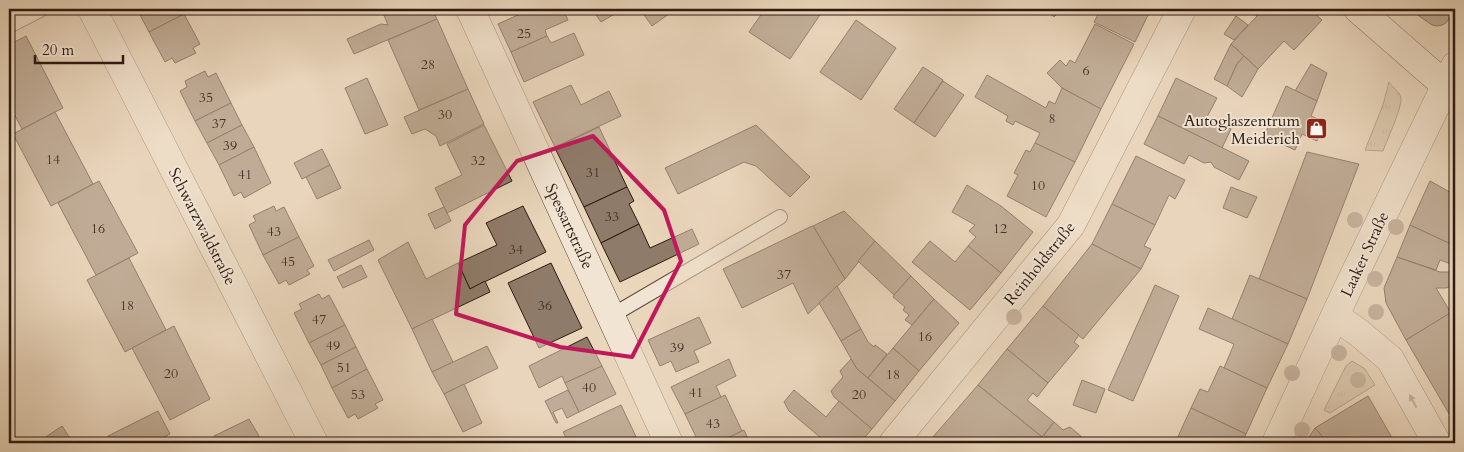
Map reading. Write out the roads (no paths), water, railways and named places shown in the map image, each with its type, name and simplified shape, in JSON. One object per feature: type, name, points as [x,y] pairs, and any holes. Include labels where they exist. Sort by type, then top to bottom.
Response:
[{"type":"street","name":"Schwarzwaldstraße","points":[[92,9],[314,443]]},
{"type":"street","name":"Spessartstraße","points":[[470,9],[669,443]]},
{"type":"street","name":"Reinholdstraße","points":[[893,443],[1071,225],[1182,9]]},
{"type":"street","points":[[1358,9],[1452,80]]},
{"type":"street","name":"Laaker Straße","points":[[1276,443],[1335,316],[1452,80]]},
{"type":"street","points":[[1335,316],[1390,359],[1437,443]]},
{"type":"lane","points":[[9,26],[42,9]]},
{"type":"lane","points":[[610,316],[780,217]]},
{"type":"place","name":"Autoglaszentrum Meiderich","points":[[1316,129]]}]
